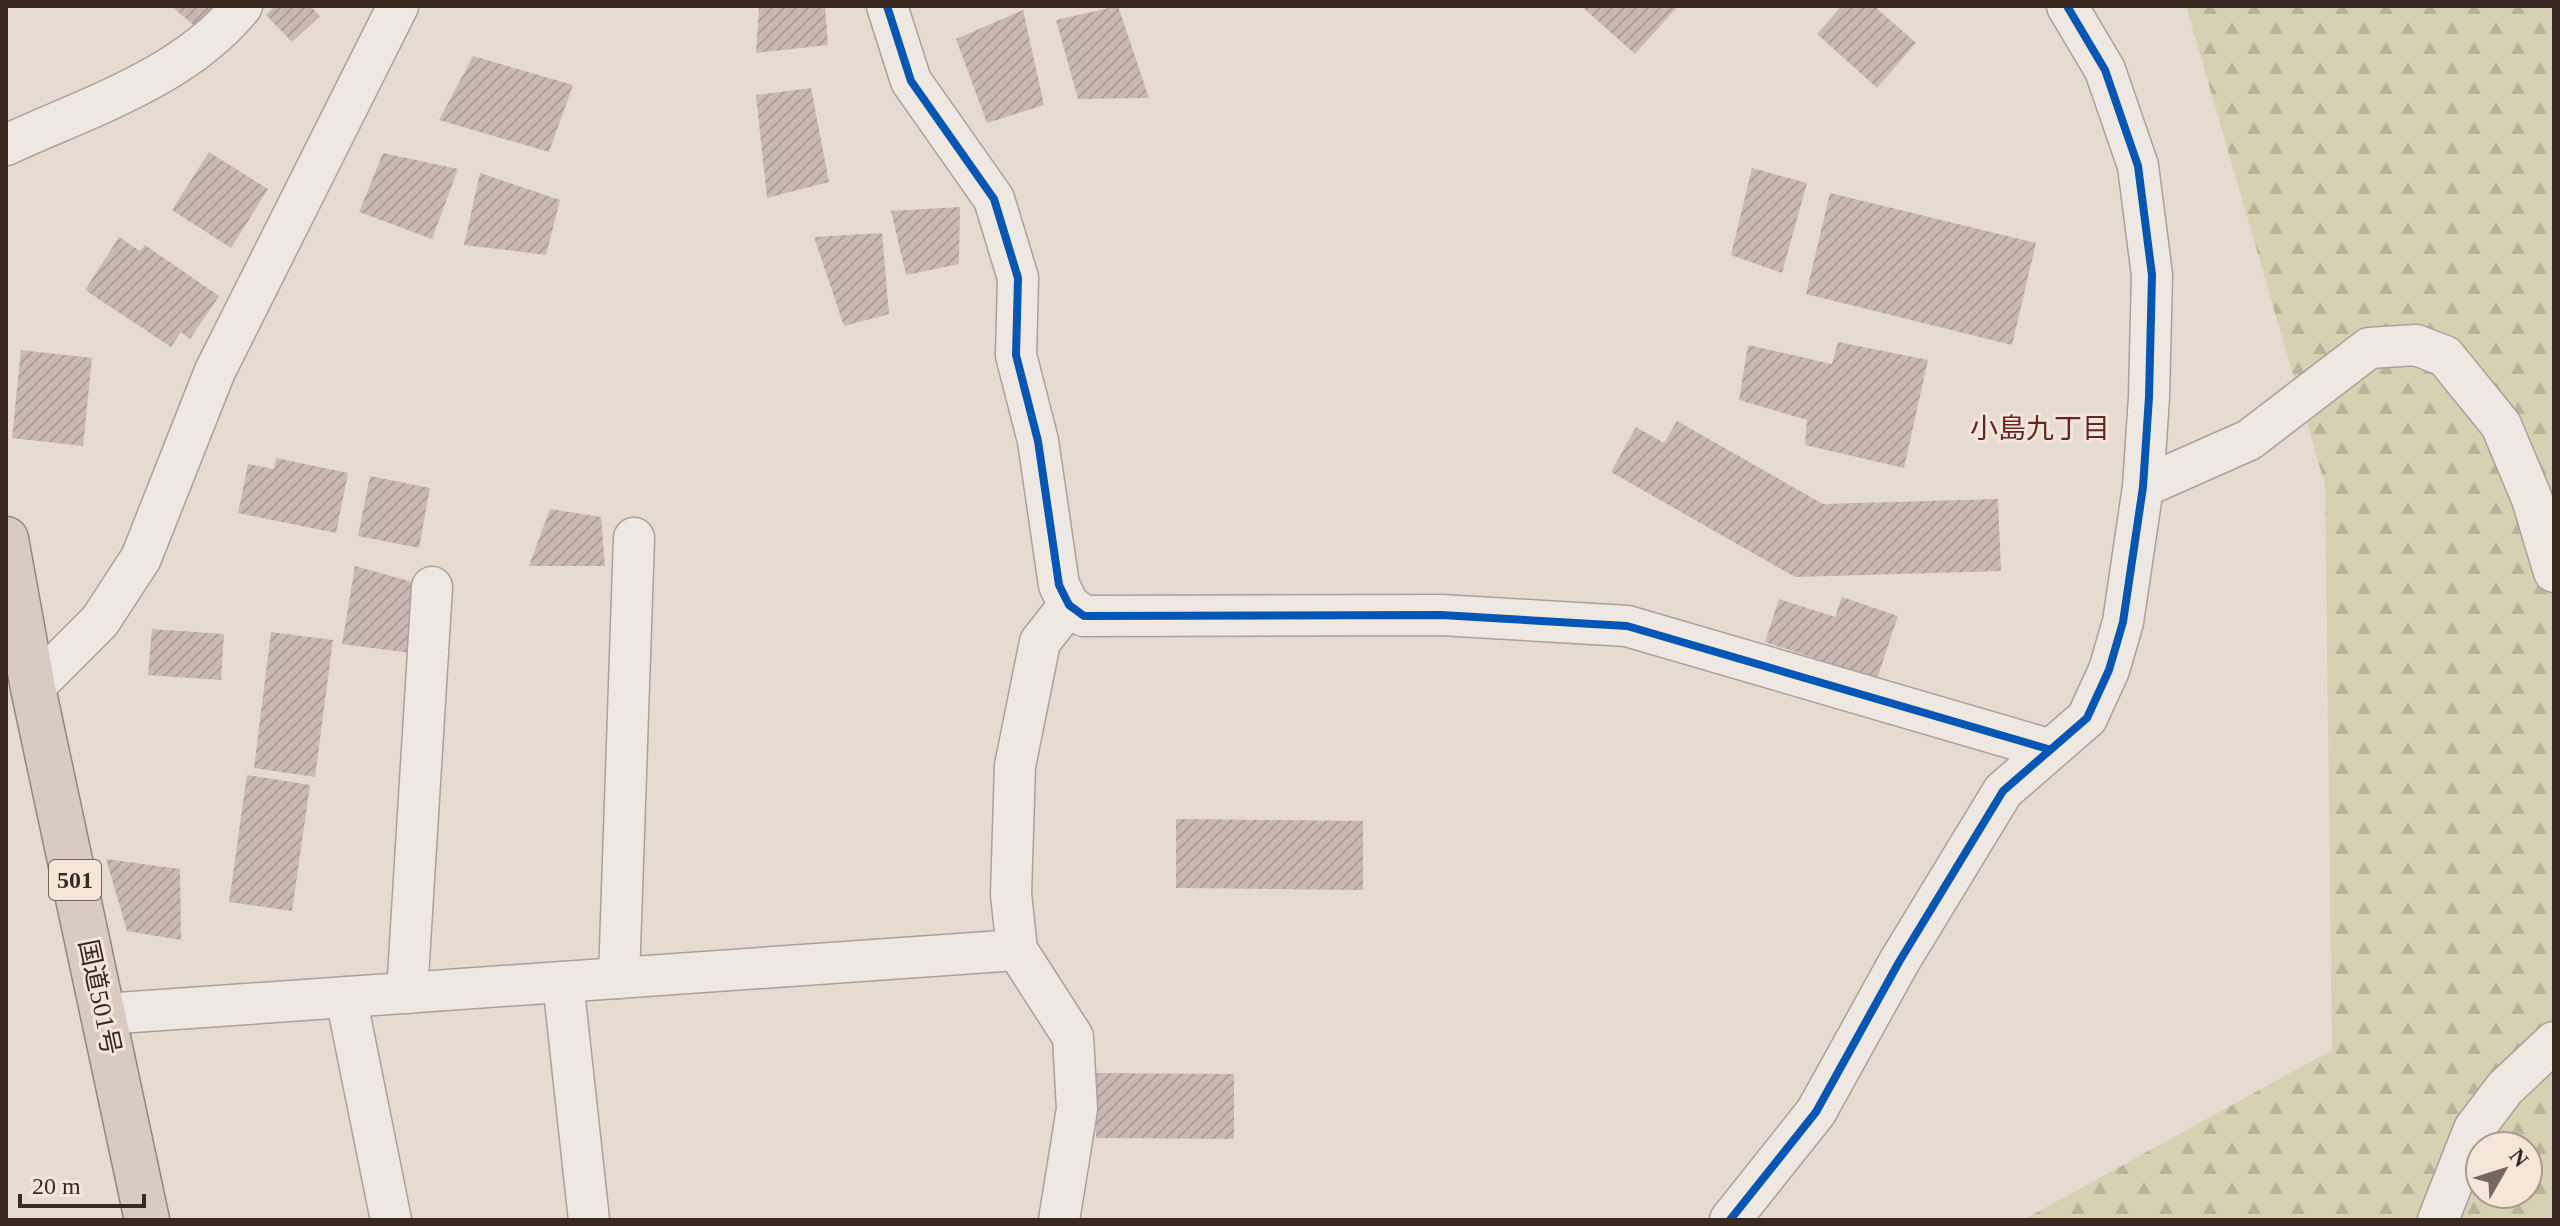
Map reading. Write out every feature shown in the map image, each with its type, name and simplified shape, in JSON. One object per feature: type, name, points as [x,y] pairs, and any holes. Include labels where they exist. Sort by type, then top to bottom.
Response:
[{"type":"highway","name":"国道501号","points":[[6,539],[33,688],[147,1220]]},
{"type":"street","points":[[6,145],[179,64],[220,34],[242,6]]},
{"type":"street","points":[[33,688],[100,621],[141,558],[215,371],[398,6]]},
{"type":"street","points":[[887,6],[911,81],[994,199],[1018,278],[1016,355],[1038,441],[1059,585],[1069,605],[1084,616],[1441,615],[1627,626],[2048,749]]},
{"type":"street","points":[[1730,1220],[1816,1112],[1899,962],[2003,791],[2087,718],[2109,670],[2123,622],[2143,487],[2152,275],[2138,166],[2105,70],[2067,6]]},
{"type":"street","points":[[2143,487],[2249,440],[2369,348],[2416,345],[2445,356],[2501,425],[2532,499],[2554,572]]},
{"type":"street","points":[[619,978],[634,538]]},
{"type":"street","points":[[407,993],[432,587]]},
{"type":"street","points":[[1059,1220],[1077,1109],[1073,1037],[1017,950],[1011,894],[1015,766],[1040,642],[1069,605]]},
{"type":"street","points":[[104,1014],[1017,950]]},
{"type":"street","points":[[563,982],[589,1220]]},
{"type":"street","points":[[346,997],[391,1220]]},
{"type":"street","points":[[2438,1220],[2474,1129],[2505,1088],[2554,1042]]},
{"type":"green space","points":[[2186,6],[2554,6],[2554,1220],[2023,1220],[2332,1050],[2325,485]]},
{"type":"building","points":[[171,6],[216,6],[197,28]]},
{"type":"building","points":[[275,6],[310,6],[320,16],[292,42],[266,15]]},
{"type":"building","points":[[759,6],[825,6],[828,45],[756,53]]},
{"type":"building","points":[[1118,6],[1149,98],[1078,99],[1056,20]]},
{"type":"building","points":[[1581,6],[1678,6],[1635,54]]},
{"type":"building","points":[[1842,6],[1874,6],[1916,43],[1877,88],[1817,34]]},
{"type":"building","points":[[1023,10],[1044,105],[987,123],[956,39]]},
{"type":"building","points":[[473,56],[573,85],[549,152],[439,120]]},
{"type":"building","points":[[811,88],[829,182],[767,198],[756,95]]},
{"type":"building","points":[[209,152],[268,189],[231,248],[172,210]]},
{"type":"building","points":[[383,153],[458,169],[432,239],[359,212]]},
{"type":"building","points":[[1752,168],[1807,183],[1782,273],[1731,255]]},
{"type":"building","points":[[480,173],[560,200],[546,255],[464,245]]},
{"type":"building","points":[[1830,193],[2036,243],[2012,345],[1806,294]]},
{"type":"building","points":[[960,207],[959,264],[906,275],[891,211]]},
{"type":"building","points":[[882,233],[889,314],[844,326],[814,237]]},
{"type":"building","points":[[119,237],[140,251],[145,245],[219,296],[190,339],[181,332],[171,347],[85,290]]},
{"type":"building","points":[[1838,342],[1928,360],[1904,468],[1805,445],[1807,420],[1739,400],[1748,345],[1832,364]]},
{"type":"building","points":[[21,350],[92,358],[83,446],[12,438]]},
{"type":"building","points":[[1677,421],[1823,504],[1998,499],[2001,571],[1795,577],[1611,472],[1636,427],[1664,443]]},
{"type":"building","points":[[276,458],[348,473],[336,533],[238,513],[248,464],[274,469]]},
{"type":"building","points":[[370,476],[430,488],[419,548],[358,536]]},
{"type":"building","points":[[550,509],[601,517],[605,566],[529,566]]},
{"type":"building","points":[[355,566],[420,584],[411,653],[342,644]]},
{"type":"building","points":[[1842,597],[1898,616],[1877,679],[1765,642],[1779,599],[1835,617]]},
{"type":"building","points":[[152,629],[224,634],[221,680],[148,675]]},
{"type":"building","points":[[271,632],[333,640],[315,777],[254,768]]},
{"type":"building","points":[[247,775],[310,785],[292,911],[229,902]]},
{"type":"building","points":[[1176,819],[1363,821],[1363,890],[1176,888]]},
{"type":"building","points":[[106,859],[180,869],[181,940],[127,931]]},
{"type":"building","points":[[1096,1073],[1234,1074],[1234,1139],[1096,1138]]},
{"type":"cycle path","points":[[887,6],[911,81],[994,199],[1018,278],[1016,355],[1038,441],[1059,585],[1069,605],[1084,616],[1441,615],[1627,626],[2048,749]]},
{"type":"cycle path","points":[[1730,1220],[1816,1112],[1899,962],[2003,791],[2087,718],[2109,670],[2123,622],[2143,487],[2152,275],[2138,166],[2105,70],[2067,6]]},
{"type":"district","name":"小島九丁目","points":[[2040,428]]}]
